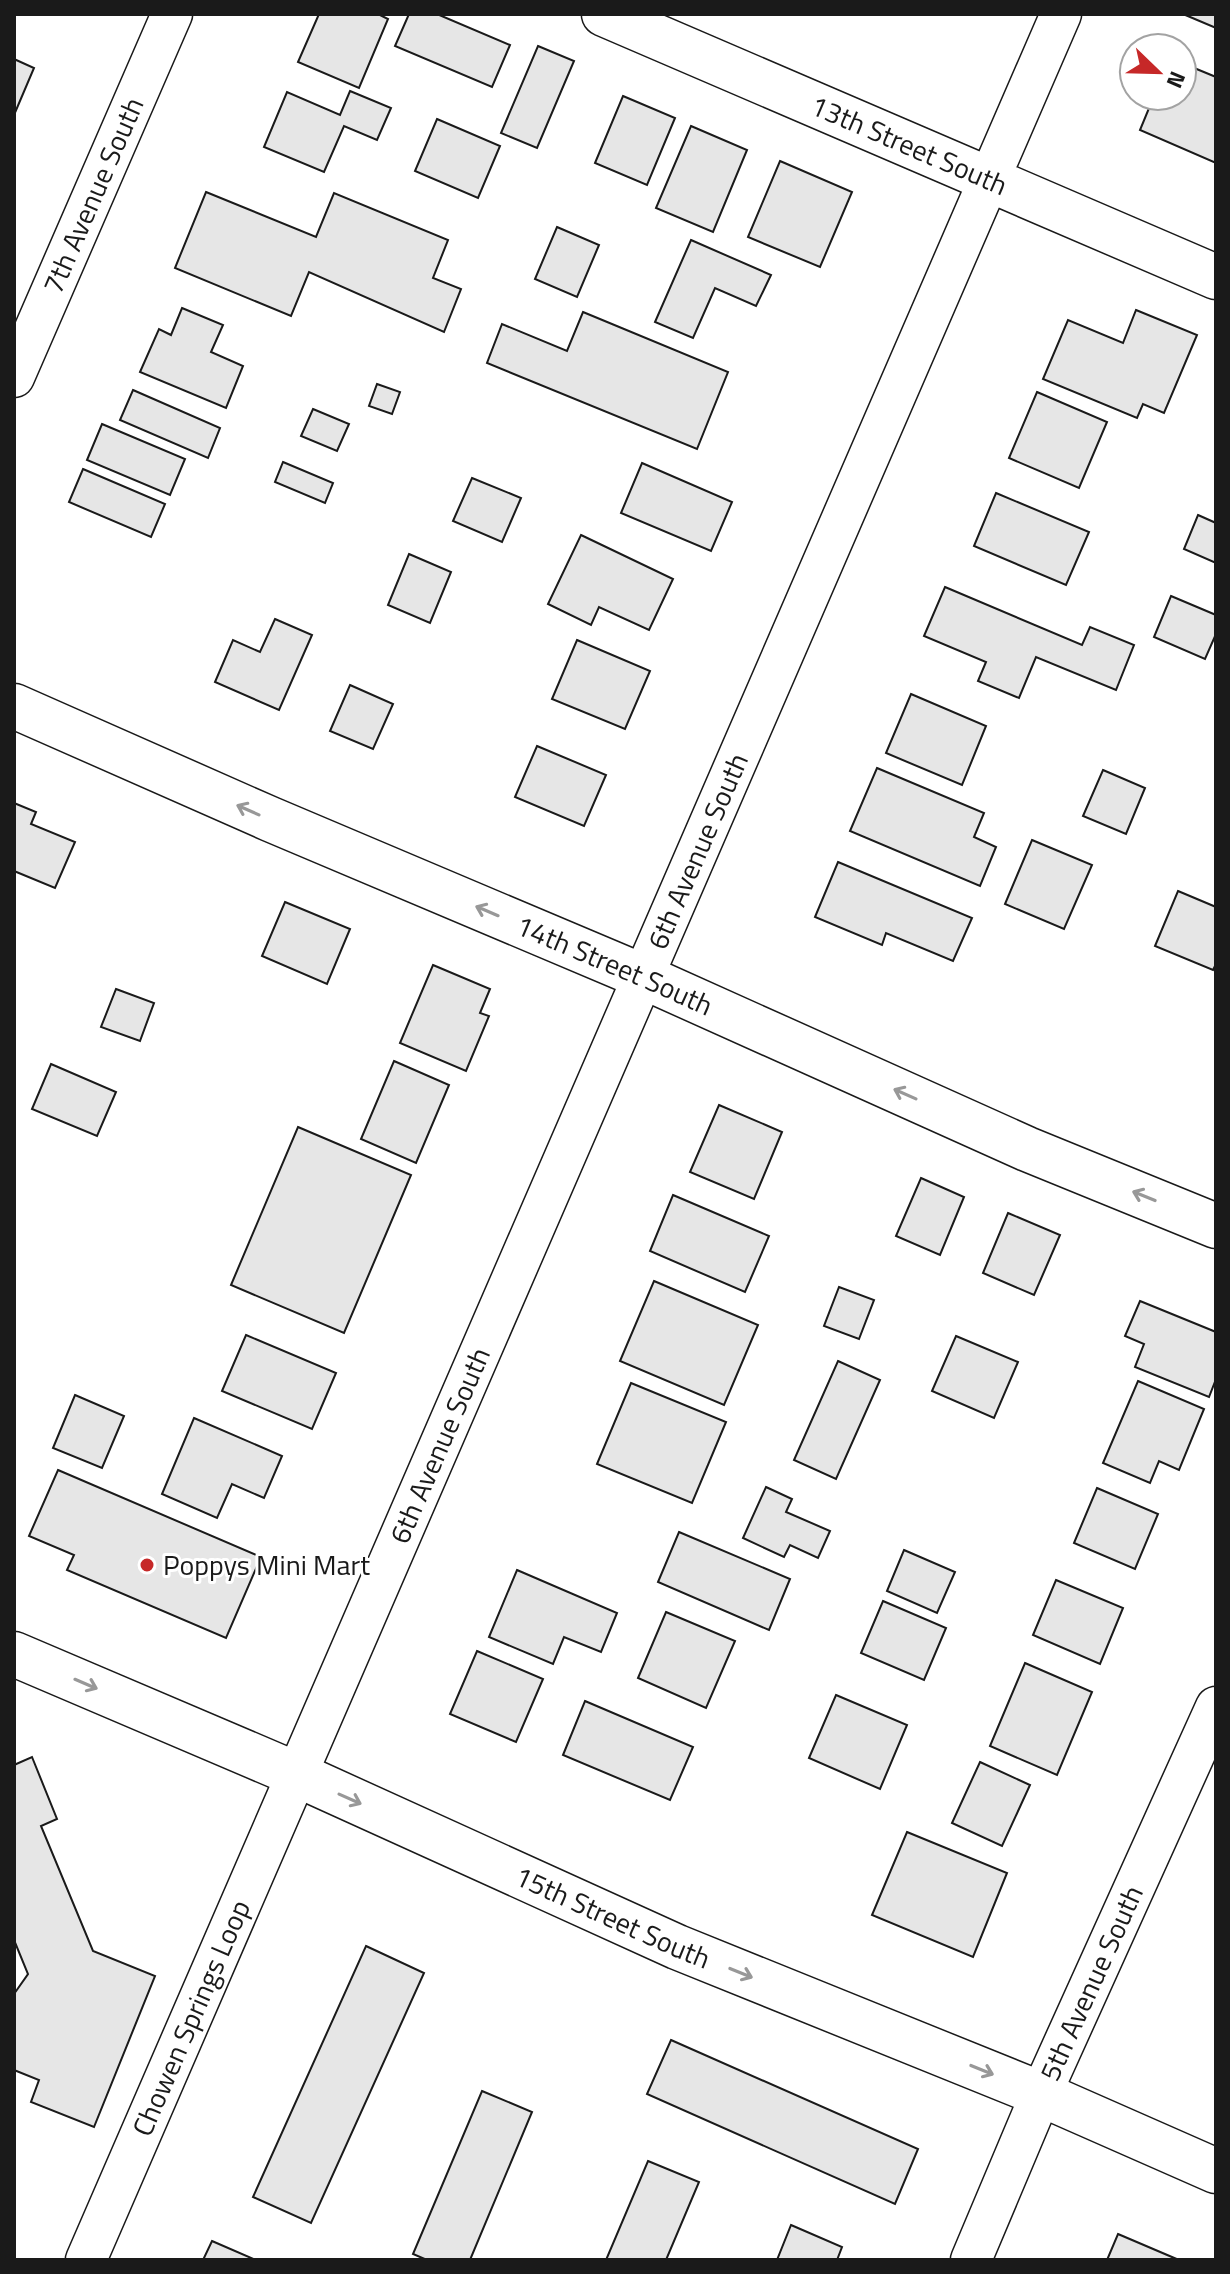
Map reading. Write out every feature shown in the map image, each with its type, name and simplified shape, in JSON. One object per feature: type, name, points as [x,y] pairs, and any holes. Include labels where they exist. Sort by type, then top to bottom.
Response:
[{"type":"main road","name":"13th Street South","points":[[604,14],[1216,277]]},
{"type":"main road","name":"14th Street South","points":[[14,706],[270,819],[644,977],[1027,1149],[1216,1226]]},
{"type":"main road","name":"15th Street South","points":[[14,1654],[298,1775],[677,1947],[1041,2094],[1216,2171]]},
{"type":"street","name":"7th Avenue South","points":[[14,377],[172,14]]},
{"type":"street","name":"6th Avenue South","points":[[298,1775],[1061,14]]},
{"type":"street","name":"5th Avenue South","points":[[971,2260],[1041,2094],[1216,1707]]},
{"type":"street","name":"Chowen Springs Loop","points":[[86,2260],[298,1775]]},
{"type":"building","points":[[319,14],[378,14],[388,19],[359,88],[298,62]]},
{"type":"building","points":[[409,14],[437,14],[510,45],[492,87],[395,46]]},
{"type":"building","points":[[1183,14],[1216,14],[1216,28]]},
{"type":"building","points":[[538,46],[574,61],[537,148],[501,133]]},
{"type":"building","points":[[14,59],[34,68],[14,115]]},
{"type":"building","points":[[1198,70],[1216,77],[1216,163],[1140,130],[1147,112],[1198,112]]},
{"type":"building","points":[[350,91],[391,108],[377,140],[344,126],[324,172],[264,147],[287,92],[340,115]]},
{"type":"building","points":[[623,96],[675,118],[647,185],[595,163]]},
{"type":"building","points":[[437,119],[500,146],[478,198],[415,171]]},
{"type":"building","points":[[691,126],[747,150],[713,232],[656,208]]},
{"type":"building","points":[[780,161],[852,192],[820,267],[748,237]]},
{"type":"building","points":[[206,192],[316,237],[334,193],[448,240],[433,278],[461,289],[444,332],[309,272],[291,316],[175,268]]},
{"type":"building","points":[[557,227],[599,245],[577,297],[535,279]]},
{"type":"building","points":[[691,240],[771,275],[756,306],[715,288],[693,338],[655,322]]},
{"type":"building","points":[[182,308],[223,325],[211,352],[243,366],[226,408],[140,372],[159,329],[171,335]]},
{"type":"building","points":[[1136,310],[1197,335],[1164,413],[1143,404],[1137,418],[1043,379],[1068,320],[1123,343]]},
{"type":"building","points":[[583,312],[728,372],[697,449],[487,363],[502,324],[567,351]]},
{"type":"building","points":[[377,384],[400,392],[392,414],[369,406]]},
{"type":"building","points":[[133,390],[220,428],[208,458],[120,420]]},
{"type":"building","points":[[1037,392],[1107,422],[1079,488],[1009,458]]},
{"type":"building","points":[[313,409],[349,424],[337,451],[301,436]]},
{"type":"building","points":[[102,424],[185,459],[170,495],[87,460]]},
{"type":"building","points":[[283,462],[333,483],[325,503],[275,482]]},
{"type":"building","points":[[642,463],[732,502],[711,551],[621,513]]},
{"type":"building","points":[[83,469],[165,504],[151,537],[69,502]]},
{"type":"building","points":[[472,478],[521,498],[502,542],[453,521]]},
{"type":"building","points":[[996,493],[1089,532],[1066,585],[974,546]]},
{"type":"building","points":[[1198,515],[1216,523],[1216,563],[1184,549]]},
{"type":"building","points":[[581,535],[673,579],[649,630],[599,607],[591,625],[548,604]]},
{"type":"building","points":[[409,554],[451,572],[430,623],[388,605]]},
{"type":"building","points":[[945,587],[1082,645],[1090,627],[1134,645],[1116,690],[1036,657],[1019,698],[978,681],[986,662],[924,636]]},
{"type":"building","points":[[1171,596],[1216,615],[1216,634],[1205,659],[1154,637]]},
{"type":"building","points":[[275,619],[312,635],[279,710],[215,682],[233,640],[260,652]]},
{"type":"building","points":[[577,640],[650,671],[625,729],[552,699]]},
{"type":"building","points":[[350,685],[393,704],[373,749],[330,731]]},
{"type":"building","points":[[911,694],[986,726],[962,785],[886,753]]},
{"type":"building","points":[[537,746],[606,775],[584,826],[515,797]]},
{"type":"building","points":[[877,768],[984,813],[974,837],[996,847],[980,886],[850,831]]},
{"type":"building","points":[[1103,770],[1145,788],[1126,834],[1083,816]]},
{"type":"building","points":[[14,803],[36,812],[31,824],[75,842],[55,888],[14,871]]},
{"type":"building","points":[[1032,840],[1092,865],[1064,929],[1005,904]]},
{"type":"building","points":[[838,862],[972,918],[953,961],[886,933],[882,945],[815,917]]},
{"type":"building","points":[[1178,891],[1216,907],[1216,964],[1213,970],[1155,946]]},
{"type":"building","points":[[285,902],[350,929],[327,984],[262,956]]},
{"type":"building","points":[[433,965],[490,989],[480,1013],[489,1016],[466,1071],[400,1043]]},
{"type":"building","points":[[116,989],[154,1003],[140,1041],[101,1027]]},
{"type":"building","points":[[394,1061],[449,1085],[416,1163],[361,1139]]},
{"type":"building","points":[[51,1064],[116,1092],[97,1136],[32,1109]]},
{"type":"building","points":[[719,1105],[782,1132],[754,1199],[690,1172]]},
{"type":"building","points":[[298,1127],[411,1175],[344,1333],[231,1285]]},
{"type":"building","points":[[921,1178],[964,1197],[940,1255],[896,1236]]},
{"type":"building","points":[[673,1195],[769,1236],[745,1292],[650,1251]]},
{"type":"building","points":[[1008,1213],[1060,1235],[1034,1295],[983,1273]]},
{"type":"building","points":[[654,1281],[758,1325],[724,1405],[620,1361]]},
{"type":"building","points":[[839,1287],[874,1300],[859,1339],[824,1326]]},
{"type":"building","points":[[1140,1301],[1216,1332],[1216,1379],[1209,1397],[1135,1367],[1144,1344],[1125,1336]]},
{"type":"building","points":[[246,1335],[336,1373],[312,1429],[222,1391]]},
{"type":"building","points":[[956,1336],[1018,1362],[994,1418],[932,1391]]},
{"type":"building","points":[[838,1361],[880,1380],[836,1479],[794,1460]]},
{"type":"building","points":[[1138,1381],[1204,1409],[1179,1470],[1159,1461],[1150,1483],[1103,1463]]},
{"type":"building","points":[[631,1383],[726,1422],[692,1503],[597,1464]]},
{"type":"building","points":[[75,1395],[124,1416],[102,1468],[53,1448]]},
{"type":"building","points":[[194,1418],[282,1456],[264,1498],[232,1484],[217,1518],[162,1494]]},
{"type":"building","points":[[58,1470],[261,1557],[226,1638],[67,1570],[74,1555],[29,1536]]},
{"type":"building","points":[[766,1487],[792,1499],[786,1512],[830,1531],[818,1558],[790,1545],[784,1557],[743,1538]]},
{"type":"building","points":[[1097,1488],[1158,1514],[1135,1569],[1074,1543]]},
{"type":"building","points":[[679,1532],[790,1579],[769,1630],[658,1582]]},
{"type":"building","points":[[904,1550],[955,1572],[937,1613],[887,1591]]},
{"type":"building","points":[[517,1570],[617,1613],[601,1652],[564,1637],[553,1664],[489,1637]]},
{"type":"building","points":[[1056,1580],[1123,1608],[1100,1664],[1033,1635]]},
{"type":"building","points":[[883,1601],[946,1628],[924,1680],[861,1653]]},
{"type":"building","points":[[666,1612],[735,1641],[706,1708],[638,1678]]},
{"type":"building","points":[[477,1651],[543,1679],[516,1742],[450,1714]]},
{"type":"building","points":[[1025,1663],[1092,1692],[1057,1775],[990,1746]]},
{"type":"building","points":[[836,1695],[907,1725],[880,1789],[809,1758]]},
{"type":"building","points":[[585,1701],[693,1747],[670,1800],[563,1755]]},
{"type":"building","points":[[32,1757],[57,1819],[41,1826],[93,1951],[155,1976],[94,2127],[31,2102],[39,2080],[14,2070],[14,1994],[28,1974],[14,1940],[14,1765]]},
{"type":"building","points":[[980,1762],[1030,1785],[1002,1846],[952,1823]]},
{"type":"building","points":[[907,1832],[1007,1873],[973,1957],[872,1915]]},
{"type":"building","points":[[366,1946],[424,1973],[311,2223],[253,2197]]},
{"type":"building","points":[[671,2040],[918,2149],[895,2204],[647,2094]]},
{"type":"building","points":[[482,2091],[532,2112],[470,2260],[427,2260],[413,2254]]},
{"type":"building","points":[[648,2161],[699,2182],[666,2260],[606,2260]]},
{"type":"building","points":[[791,2225],[842,2247],[837,2260],[777,2260]]},
{"type":"building","points":[[1118,2234],[1179,2260],[1107,2260]]},
{"type":"building","points":[[212,2241],[256,2260],[203,2260]]},
{"type":"place","name":"Poppys Mini Mart","points":[[147,1565]]}]
